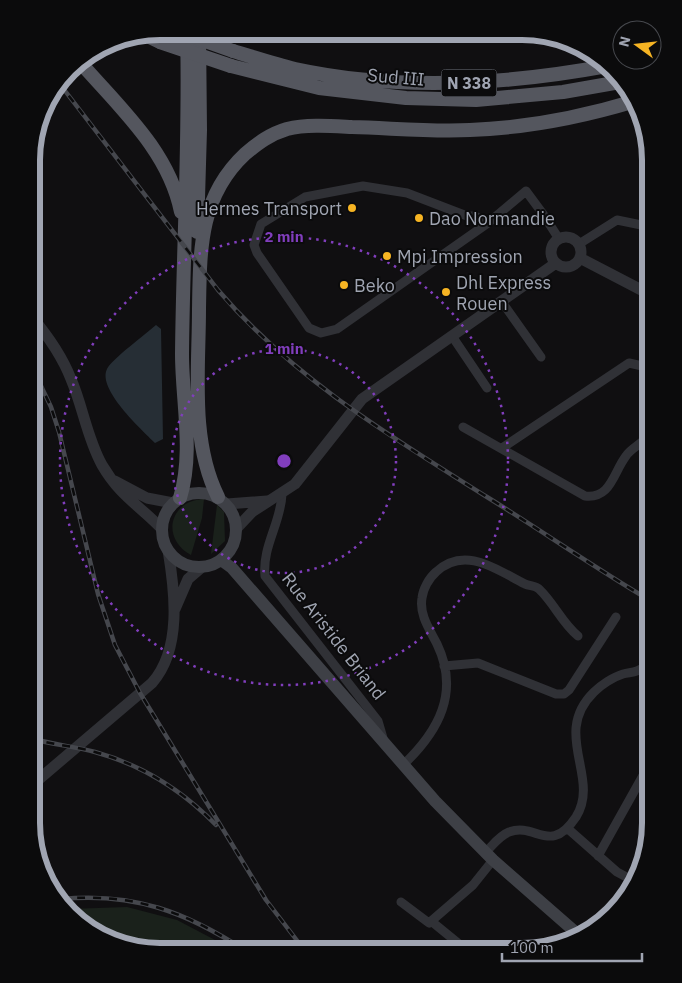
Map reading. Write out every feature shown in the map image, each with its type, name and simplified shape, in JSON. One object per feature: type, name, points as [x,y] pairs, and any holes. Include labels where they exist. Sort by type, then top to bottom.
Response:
[{"type":"highway","name":"Sud III","points":[[156,40],[231,66],[320,88],[406,98],[476,100],[563,92],[614,83]]},
{"type":"highway","points":[[176,500],[185,478],[187,457],[182,390],[187,40]]},
{"type":"highway","points":[[199,40],[200,130],[196,248],[199,277]]},
{"type":"highway","name":"Sud III","points":[[202,40],[295,69],[363,80],[421,84],[477,83],[542,77],[598,68]]},
{"type":"highway","points":[[84,67],[165,163],[178,196],[185,260]]},
{"type":"highway","points":[[222,501],[209,475],[198,404],[199,277],[206,218],[218,187],[233,166],[261,140],[288,129],[329,126],[470,130],[536,125],[627,103]]},
{"type":"main road","points":[[198,492],[222,501],[235,520],[236,529],[232,546],[221,560],[202,567],[183,563],[168,550],[162,529],[164,518],[176,500],[198,492]]},
{"type":"main road","name":"Rue Aristide Briand","points":[[221,560],[232,568],[435,801],[490,856],[574,931]]},
{"type":"street","points":[[488,223],[475,216],[467,216],[407,193],[363,186],[305,197],[261,224],[254,245],[257,253],[309,328],[321,333],[337,329],[488,223],[526,191],[544,214],[559,239]]},
{"type":"street","points":[[579,244],[617,220],[642,225]]},
{"type":"street","points":[[236,529],[252,512],[269,500],[282,494],[304,474],[362,399],[556,263],[570,266],[580,258],[581,249],[579,244],[568,237],[559,239],[552,250],[556,263]]},
{"type":"street","points":[[580,258],[642,290]]},
{"type":"street","points":[[502,302],[541,357]]},
{"type":"street","points":[[40,328],[55,348],[72,380],[83,418],[101,464],[122,494],[148,514],[162,529]]},
{"type":"street","points":[[452,336],[487,388]]},
{"type":"street","points":[[502,448],[629,363],[642,366]]},
{"type":"street","points":[[463,426],[585,496],[595,497],[607,491],[627,454],[642,443]]},
{"type":"street","points":[[110,477],[147,498],[176,500]]},
{"type":"street","name":"Rue Aristide Briand","points":[[282,494],[282,510],[268,542],[263,561],[265,576],[378,721],[384,742]]},
{"type":"street","points":[[222,501],[269,500]]},
{"type":"street","points":[[40,778],[158,675],[169,654],[173,616],[172,574],[168,550]]},
{"type":"street","points":[[403,765],[430,737],[442,710],[447,681],[443,656],[422,613],[422,598],[430,578],[442,566],[454,561],[472,560],[486,564],[538,588],[570,630],[578,636]]},
{"type":"street","points":[[173,616],[188,579],[202,567]]},
{"type":"street","points":[[444,666],[478,663],[556,694],[564,694],[569,690],[616,616]]},
{"type":"street","points":[[431,922],[473,886],[502,836],[517,830],[541,836],[557,836],[567,828],[584,802],[584,787],[576,752],[575,734],[579,715],[594,691],[622,674],[638,672],[642,669]]},
{"type":"street","points":[[598,856],[642,777]]},
{"type":"street","points":[[567,828],[617,872],[629,878]]},
{"type":"street","points":[[401,902],[458,943]]},
{"type":"shaded area","points":[[156,325],[161,329],[163,439],[155,443],[131,419],[114,398],[108,387],[106,377],[107,369],[115,359]]},
{"type":"shaded area","points":[[204,499],[202,518],[191,555],[181,548],[175,539],[173,521],[183,506],[192,501]]},
{"type":"shaded area","points":[[217,505],[224,512],[225,541],[211,554]]},
{"type":"shaded area","points":[[127,907],[177,920],[221,943],[160,943],[129,939],[100,927],[76,909]]},
{"type":"railway","points":[[64,89],[218,290],[247,322],[278,351],[344,404],[379,428],[642,596]]},
{"type":"railway","points":[[40,384],[51,407],[59,432],[98,594],[115,645],[140,693],[266,900],[299,943]]},
{"type":"railway","points":[[40,740],[95,752],[129,764],[175,790],[216,825]]},
{"type":"railway","points":[[67,899],[112,899],[136,902],[158,908],[202,925],[233,943]]},
{"type":"place","name":"Hermes Transport","points":[[352,208]]},
{"type":"place","name":"Dao Normandie","points":[[419,218]]},
{"type":"place","name":"Mpi Impression","points":[[387,256]]},
{"type":"place","name":"Beko","points":[[344,285]]},
{"type":"place","name":"Dhl Express Rouen","points":[[446,292]]}]
